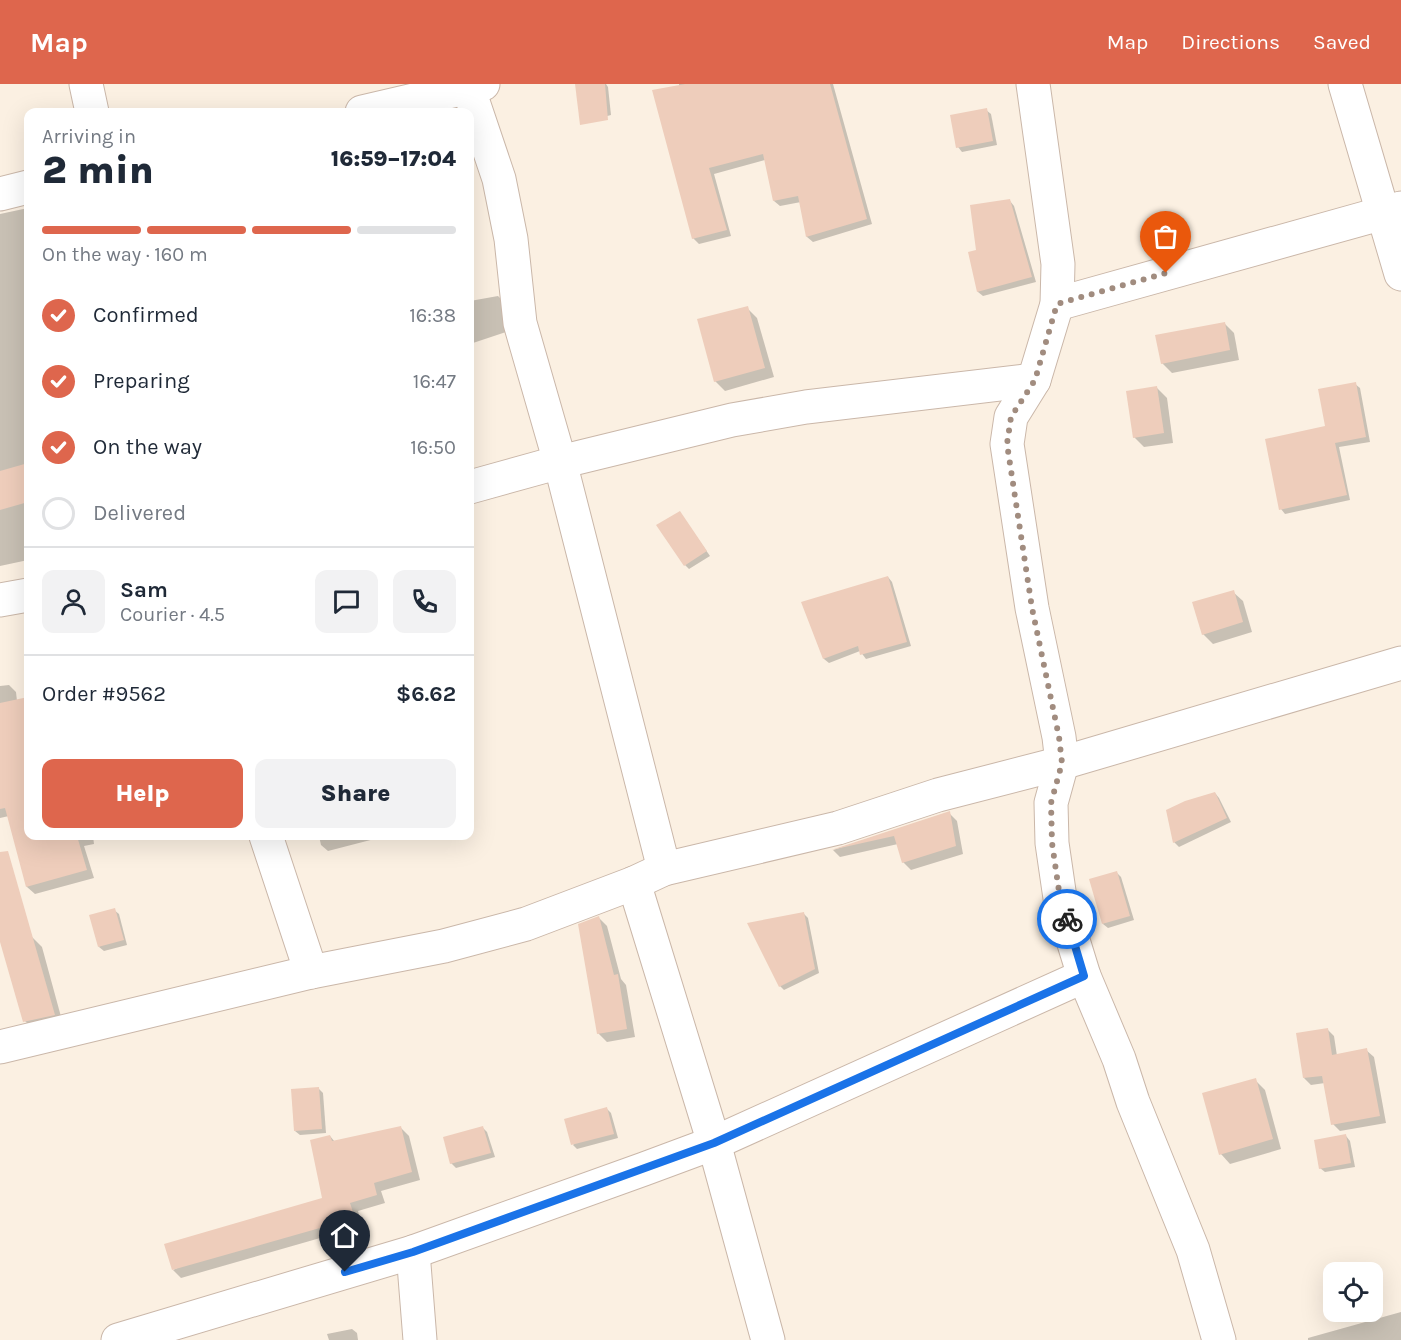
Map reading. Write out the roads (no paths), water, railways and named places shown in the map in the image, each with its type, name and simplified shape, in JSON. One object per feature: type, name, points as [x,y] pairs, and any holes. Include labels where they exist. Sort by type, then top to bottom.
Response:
[{"type":"street","points":[[86,84],[91,108]]},
{"type":"street","points":[[1033,84],[1058,264],[1057,304],[1035,380],[1011,417],[1007,444],[1032,608],[1059,737],[1062,763],[1051,803],[1052,843],[1060,898],[1084,976],[1119,1059],[1133,1102],[1192,1250],[1220,1340]]},
{"type":"street","points":[[1345,84],[1392,210],[1401,274]]},
{"type":"street","points":[[379,108],[473,86],[499,179],[511,239],[520,323],[560,462],[664,869]]},
{"type":"street","points":[[0,194],[24,188]]},
{"type":"street","points":[[1057,304],[1392,210]]},
{"type":"street","points":[[474,486],[560,462],[732,420],[806,407],[1035,380]]},
{"type":"street","points":[[0,600],[24,596]]},
{"type":"street","points":[[0,1047],[311,972],[444,946],[526,924],[634,883],[664,869],[838,828],[938,795],[1062,763],[1401,663]]},
{"type":"street","points":[[267,840],[311,972]]},
{"type":"street","points":[[634,883],[714,1143],[768,1340]]},
{"type":"street","points":[[117,1340],[413,1252],[714,1143],[1084,976]]},
{"type":"street","points":[[413,1252],[420,1340]]}]
